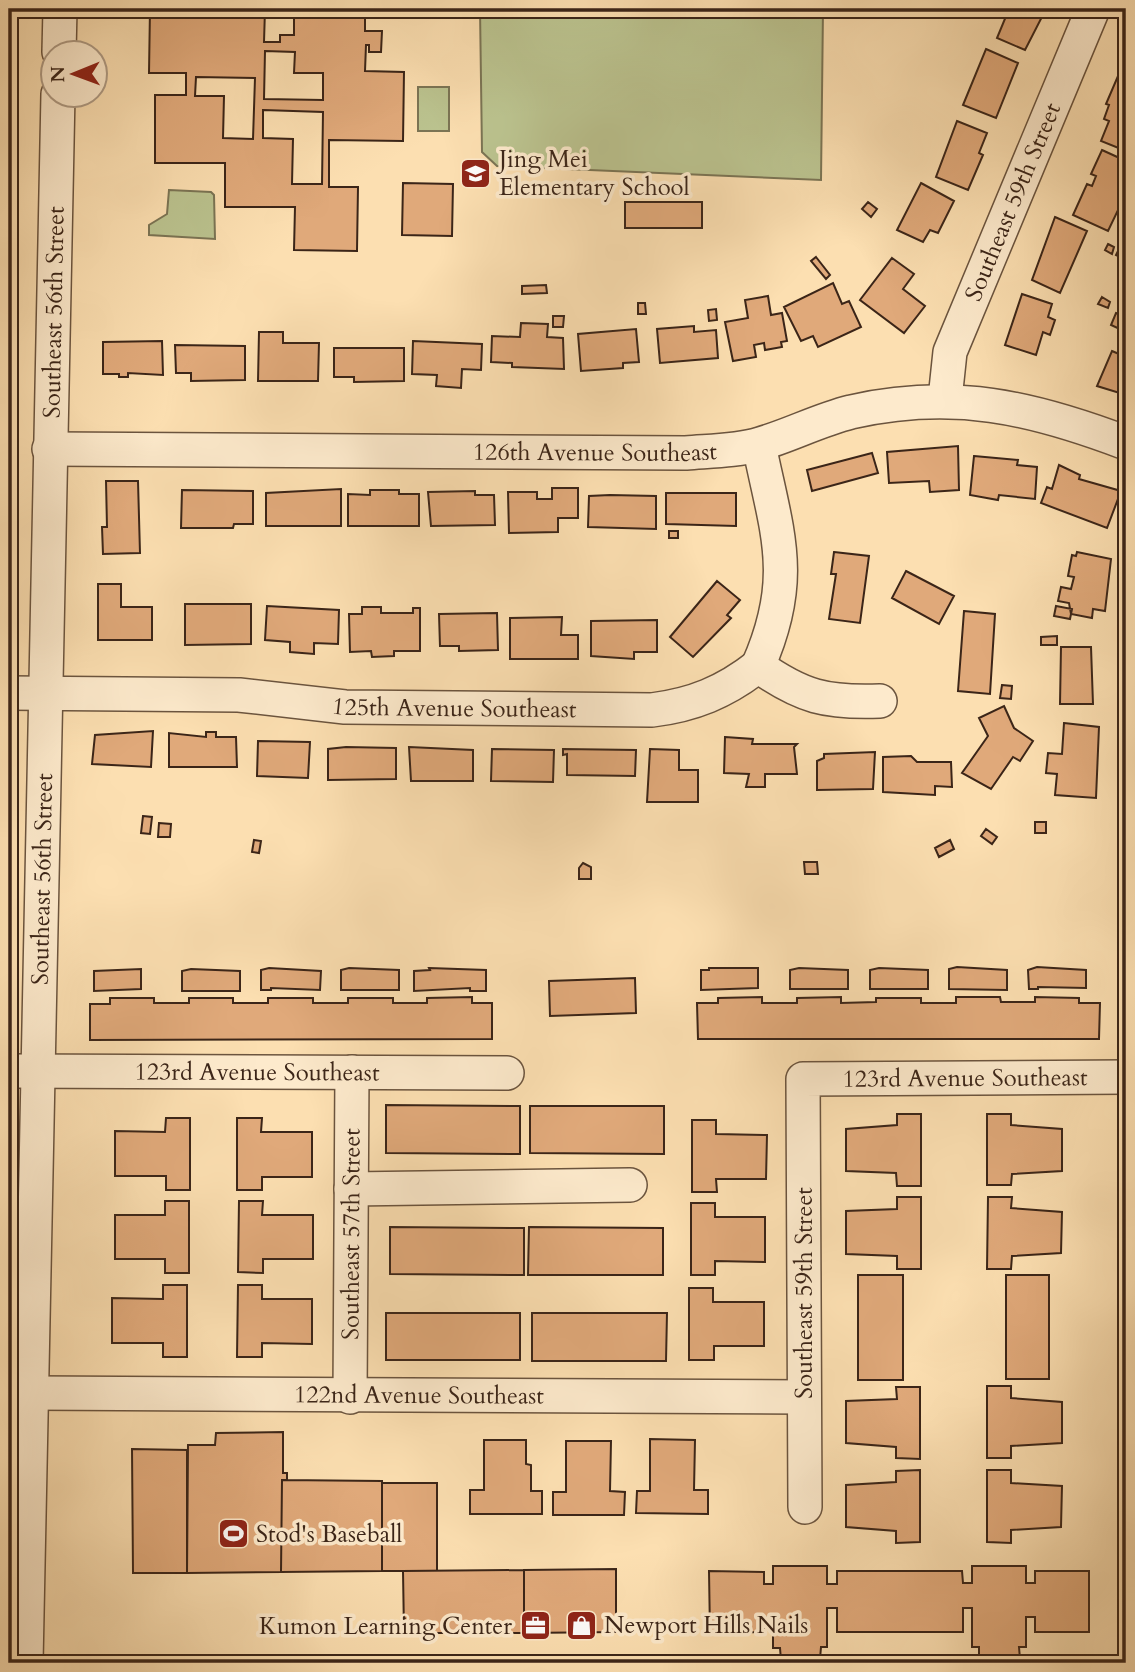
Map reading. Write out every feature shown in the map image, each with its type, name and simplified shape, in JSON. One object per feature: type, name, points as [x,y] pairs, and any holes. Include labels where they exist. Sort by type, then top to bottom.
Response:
[{"type":"street","points":[[59,38],[60,9]]},
{"type":"street","name":"Southeast 59th Street","points":[[945,399],[950,352],[1094,9]]},
{"type":"street","name":"Southeast 56th Street","points":[[26,1663],[32,1393],[24,1071],[45,694],[58,108]]},
{"type":"street","name":"126th Avenue Southeast","points":[[49,449],[686,453],[759,445],[850,413],[899,403],[945,399],[993,403],[1044,413],[1126,443]]},
{"type":"street","points":[[759,445],[783,572],[778,614],[758,666],[798,692],[822,699],[880,701]]},
{"type":"street","name":"125th Avenue Southeast","points":[[9,693],[239,695],[345,707],[652,710],[702,701],[758,666]]},
{"type":"street","name":"123rd Avenue Southeast","points":[[24,1071],[507,1073]]},
{"type":"street","name":"Southeast 57th Street","points":[[350,1396],[352,1072]]},
{"type":"street","name":"123rd Avenue Southeast","points":[[803,1079],[1126,1077]]},
{"type":"street","name":"Southeast 59th Street","points":[[803,1079],[805,1507]]},
{"type":"street","points":[[351,1189],[630,1185]]},
{"type":"street","name":"122nd Avenue Southeast","points":[[32,1393],[804,1397]]},
{"type":"green space","points":[[480,9],[823,9],[821,180],[497,166],[482,152]]},
{"type":"green space","points":[[418,87],[449,87],[449,131],[418,131]]},
{"type":"green space","points":[[169,190],[211,192],[214,195],[215,239],[149,235],[149,225],[167,214]]},
{"type":"green space","points":[[9,1404],[22,1404],[18,1663],[9,1663]]},
{"type":"building","points":[[150,9],[265,9],[264,42],[280,42],[280,35],[294,35],[294,9],[365,9],[365,31],[382,31],[381,52],[369,52],[369,45],[366,45],[365,71],[404,72],[403,141],[329,140],[329,187],[358,187],[357,251],[294,250],[295,207],[225,207],[225,163],[155,163],[155,95],[186,95],[186,73],[149,73]],"holes":[[[265,51],[295,52],[294,73],[323,73],[323,100],[264,99]],[[196,77],[255,78],[253,139],[223,138],[224,96],[195,96]],[[263,110],[323,112],[322,184],[292,184],[293,139],[263,138]]]},
{"type":"building","points":[[1009,9],[1046,9],[1025,50],[997,38]]},
{"type":"building","points":[[986,49],[1018,63],[996,118],[963,105]]},
{"type":"building","points":[[9,59],[12,59],[12,82],[9,82]]},
{"type":"building","points":[[1121,69],[1126,71],[1126,151],[1101,141],[1109,121],[1104,119],[1109,105],[1106,104]]},
{"type":"building","points":[[957,121],[987,133],[979,153],[983,155],[968,190],[936,177]]},
{"type":"building","points":[[1102,150],[1126,161],[1126,211],[1119,208],[1108,231],[1073,215],[1087,184],[1092,186],[1096,176],[1091,174]]},
{"type":"building","points":[[403,183],[453,184],[452,236],[402,235]]},
{"type":"building","points":[[921,183],[954,201],[938,233],[930,230],[923,242],[897,230]]},
{"type":"building","points":[[625,202],[702,202],[702,228],[625,228]]},
{"type":"building","points":[[868,202],[877,209],[871,217],[862,209]]},
{"type":"building","points":[[1055,217],[1087,231],[1060,293],[1032,280]]},
{"type":"building","points":[[1108,244],[1114,247],[1112,254],[1105,250]]},
{"type":"building","points":[[1120,247],[1126,249],[1126,260],[1116,255]]},
{"type":"building","points":[[816,257],[830,275],[826,279],[811,261]]},
{"type":"building","points":[[892,258],[914,274],[903,289],[925,306],[904,333],[860,300]]},
{"type":"building","points":[[833,283],[842,304],[849,301],[861,327],[818,347],[813,336],[801,341],[784,307]]},
{"type":"building","points":[[546,285],[547,293],[522,294],[522,286]]},
{"type":"building","points":[[1022,294],[1052,304],[1048,317],[1055,320],[1050,335],[1043,332],[1036,355],[1005,345]]},
{"type":"building","points":[[768,296],[771,315],[782,313],[787,341],[781,342],[782,347],[765,350],[764,343],[754,345],[756,357],[733,361],[725,322],[748,318],[745,300]]},
{"type":"building","points":[[1102,297],[1110,302],[1108,308],[1098,304]]},
{"type":"building","points":[[638,303],[645,303],[646,314],[638,314]]},
{"type":"building","points":[[716,309],[717,320],[709,321],[708,310]]},
{"type":"building","points":[[1116,313],[1126,317],[1122,330],[1111,325]]},
{"type":"building","points":[[553,316],[564,316],[563,327],[553,327]]},
{"type":"building","points":[[521,323],[548,324],[547,337],[563,338],[564,369],[512,367],[512,363],[491,362],[492,336],[520,337]]},
{"type":"building","points":[[694,326],[694,332],[716,330],[718,358],[660,363],[657,329]]},
{"type":"building","points":[[636,329],[639,362],[623,363],[623,368],[581,371],[578,334]]},
{"type":"building","points":[[259,332],[283,332],[283,343],[319,343],[318,381],[258,381]]},
{"type":"building","points":[[162,341],[163,375],[128,373],[128,377],[119,377],[119,374],[103,374],[103,342]]},
{"type":"building","points":[[413,341],[482,344],[481,370],[462,369],[461,388],[436,386],[437,375],[412,374]]},
{"type":"building","points":[[175,345],[245,346],[245,380],[191,381],[191,373],[176,373]]},
{"type":"building","points":[[334,348],[404,348],[404,381],[354,382],[354,377],[334,377]]},
{"type":"building","points":[[1112,351],[1126,357],[1126,395],[1097,386]]},
{"type":"building","points":[[958,446],[959,490],[930,492],[929,481],[889,483],[887,452]]},
{"type":"building","points":[[872,453],[878,473],[812,491],[807,470]]},
{"type":"building","points":[[974,456],[1018,460],[1017,465],[1037,467],[1035,499],[999,495],[998,500],[970,495]]},
{"type":"building","points":[[1059,465],[1080,475],[1079,479],[1121,491],[1107,528],[1041,503],[1047,487],[1052,489]]},
{"type":"building","points":[[106,481],[138,481],[140,553],[103,554],[102,527],[107,527]]},
{"type":"building","points":[[552,488],[578,488],[578,518],[558,518],[558,532],[509,533],[508,492],[537,492],[537,499],[552,499]]},
{"type":"building","points":[[341,489],[341,526],[266,526],[266,493]]},
{"type":"building","points":[[182,490],[253,491],[253,524],[234,524],[233,528],[181,528]]},
{"type":"building","points":[[370,490],[399,490],[399,494],[419,494],[419,526],[348,526],[348,494],[370,495]]},
{"type":"building","points":[[475,491],[475,495],[494,495],[495,525],[431,526],[428,492]]},
{"type":"building","points":[[666,493],[736,493],[736,526],[666,524]]},
{"type":"building","points":[[589,496],[656,496],[656,529],[588,527]]},
{"type":"building","points":[[669,531],[678,531],[678,538],[669,538]]},
{"type":"building","points":[[834,552],[869,556],[860,623],[829,619],[836,574],[831,574]]},
{"type":"building","points":[[1077,552],[1111,559],[1105,611],[1093,609],[1092,618],[1071,614],[1069,603],[1058,601],[1061,587],[1071,589],[1074,577],[1068,576],[1072,555],[1076,556]]},
{"type":"building","points":[[906,571],[954,596],[939,624],[892,598]]},
{"type":"building","points":[[717,581],[740,600],[727,615],[731,618],[693,657],[670,637]]},
{"type":"building","points":[[98,584],[121,584],[121,607],[152,607],[152,640],[98,640]]},
{"type":"building","points":[[185,604],[251,604],[251,644],[185,645]]},
{"type":"building","points":[[267,606],[339,610],[338,644],[314,643],[314,654],[290,652],[290,642],[265,640]]},
{"type":"building","points":[[1056,606],[1072,609],[1070,619],[1054,616]]},
{"type":"building","points":[[362,607],[381,607],[381,613],[413,613],[413,608],[420,608],[420,651],[394,651],[394,656],[372,657],[371,651],[350,652],[349,614],[362,614]]},
{"type":"building","points":[[964,611],[995,614],[990,694],[958,691]]},
{"type":"building","points":[[497,613],[498,650],[459,651],[459,646],[440,646],[439,614]]},
{"type":"building","points":[[562,617],[561,635],[578,635],[578,659],[510,659],[510,618]]},
{"type":"building","points":[[657,620],[657,652],[634,652],[634,659],[591,656],[591,621]]},
{"type":"building","points":[[1057,636],[1057,645],[1041,645],[1041,637]]},
{"type":"building","points":[[1061,647],[1091,647],[1093,704],[1060,704]]},
{"type":"building","points":[[1002,685],[1012,686],[1011,699],[1000,698]]},
{"type":"building","points":[[1004,706],[1014,728],[1033,741],[1020,761],[1013,757],[991,789],[962,773],[988,736],[979,718]]},
{"type":"building","points":[[1064,723],[1099,727],[1096,798],[1055,795],[1057,774],[1046,773],[1048,753],[1062,754]]},
{"type":"building","points":[[153,731],[151,767],[92,764],[95,735]]},
{"type":"building","points":[[206,732],[216,732],[216,737],[236,737],[237,767],[169,767],[169,733],[206,737]]},
{"type":"building","points":[[725,737],[753,739],[752,744],[797,744],[794,747],[797,774],[765,774],[765,787],[746,787],[749,774],[724,773]]},
{"type":"building","points":[[258,741],[310,742],[308,778],[257,776]]},
{"type":"building","points":[[409,747],[473,750],[473,781],[411,781]]},
{"type":"building","points":[[396,748],[396,779],[328,780],[328,749]]},
{"type":"building","points":[[492,749],[554,750],[553,782],[491,781]]},
{"type":"building","points":[[563,749],[636,750],[635,776],[567,775],[567,754],[563,755]]},
{"type":"building","points":[[650,749],[679,750],[679,770],[698,770],[698,802],[647,802]]},
{"type":"building","points":[[875,752],[873,789],[817,790],[817,761],[824,758],[824,754]]},
{"type":"building","points":[[911,756],[917,762],[951,762],[952,787],[935,786],[935,795],[883,792],[883,757]]},
{"type":"building","points":[[143,816],[152,817],[150,834],[141,833]]},
{"type":"building","points":[[1035,822],[1046,822],[1046,833],[1035,833]]},
{"type":"building","points":[[159,823],[171,824],[170,837],[158,837]]},
{"type":"building","points":[[986,829],[997,837],[992,844],[981,836]]},
{"type":"building","points":[[254,840],[261,841],[259,853],[252,852]]},
{"type":"building","points":[[950,840],[954,849],[939,857],[935,848]]},
{"type":"building","points":[[804,862],[817,862],[818,874],[805,874]]},
{"type":"building","points":[[583,863],[591,867],[591,879],[579,879],[579,868]]},
{"type":"building","points":[[957,967],[1007,970],[1007,990],[949,989],[949,969]]},
{"type":"building","points":[[1037,967],[1086,970],[1086,988],[1029,989],[1028,970]]},
{"type":"building","points":[[269,968],[321,971],[320,990],[261,990],[261,970]]},
{"type":"building","points":[[429,968],[486,970],[486,991],[470,991],[470,988],[414,991],[414,971],[430,970]]},
{"type":"building","points":[[758,968],[758,988],[701,990],[701,970]]},
{"type":"building","points":[[141,969],[141,989],[94,991],[94,971]]},
{"type":"building","points":[[341,970],[399,970],[399,990],[341,990]]},
{"type":"building","points":[[790,970],[848,970],[848,989],[790,989]]},
{"type":"building","points":[[870,970],[928,970],[928,989],[870,989]]},
{"type":"building","points":[[182,971],[240,971],[240,991],[182,991]]},
{"type":"building","points":[[635,978],[636,1013],[550,1016],[549,981]]},
{"type":"building","points":[[472,997],[472,1003],[492,1003],[492,1039],[90,1040],[90,1004],[110,1004],[110,998],[154,998],[154,1003],[189,1003],[189,998],[233,998],[233,1003],[268,1003],[268,998],[313,998],[313,1003],[348,1003],[348,998],[393,998],[393,1003],[427,1003],[427,998]]},
{"type":"building","points":[[762,997],[762,1003],[797,1003],[797,998],[841,997],[841,1003],[876,1002],[876,998],[921,998],[921,1003],[956,1003],[956,997],[1000,997],[1001,1002],[1035,1002],[1035,997],[1079,998],[1079,1003],[1100,1003],[1099,1039],[698,1039],[697,1003],[718,1003],[718,998]]},
{"type":"building","points":[[386,1105],[520,1106],[520,1154],[386,1153]]},
{"type":"building","points":[[530,1106],[664,1106],[664,1154],[530,1153]]},
{"type":"building","points":[[897,1114],[921,1114],[921,1186],[897,1186],[896,1173],[846,1171],[846,1129],[897,1125]]},
{"type":"building","points":[[987,1114],[1011,1114],[1011,1125],[1062,1129],[1062,1171],[1012,1174],[1011,1185],[987,1185]]},
{"type":"building","points":[[166,1118],[190,1118],[190,1190],[166,1190],[166,1176],[115,1176],[115,1131],[165,1132]]},
{"type":"building","points":[[237,1118],[262,1118],[261,1132],[312,1132],[312,1177],[262,1177],[262,1190],[237,1190]]},
{"type":"building","points":[[692,1120],[716,1120],[716,1134],[767,1135],[766,1179],[716,1179],[717,1192],[692,1192]]},
{"type":"building","points":[[897,1197],[921,1197],[921,1269],[897,1269],[897,1256],[846,1254],[846,1211],[897,1209]]},
{"type":"building","points":[[988,1197],[1012,1197],[1011,1208],[1062,1212],[1061,1253],[1012,1256],[1011,1269],[987,1269]]},
{"type":"building","points":[[165,1201],[189,1201],[189,1273],[165,1273],[165,1259],[115,1259],[115,1215],[165,1215]]},
{"type":"building","points":[[239,1201],[263,1201],[262,1215],[313,1215],[313,1259],[263,1259],[263,1273],[238,1272]]},
{"type":"building","points":[[691,1203],[715,1203],[715,1217],[765,1217],[765,1262],[715,1261],[715,1275],[691,1275]]},
{"type":"building","points":[[390,1227],[524,1228],[524,1275],[390,1274]]},
{"type":"building","points":[[529,1227],[663,1228],[663,1275],[528,1275]]},
{"type":"building","points":[[858,1275],[903,1275],[903,1380],[858,1380]]},
{"type":"building","points":[[1006,1275],[1049,1275],[1049,1379],[1006,1379]]},
{"type":"building","points":[[163,1285],[187,1285],[187,1357],[163,1357],[163,1343],[112,1343],[112,1298],[163,1299]]},
{"type":"building","points":[[238,1285],[262,1285],[262,1299],[312,1299],[312,1344],[262,1343],[262,1357],[237,1357]]},
{"type":"building","points":[[689,1288],[713,1288],[713,1302],[764,1302],[764,1346],[714,1346],[714,1360],[689,1360]]},
{"type":"building","points":[[386,1313],[520,1313],[520,1360],[386,1360]]},
{"type":"building","points":[[532,1313],[667,1313],[666,1361],[532,1361]]},
{"type":"building","points":[[987,1386],[1011,1386],[1011,1398],[1062,1402],[1062,1443],[1011,1446],[1011,1458],[987,1458]]},
{"type":"building","points":[[896,1387],[920,1387],[920,1459],[896,1458],[896,1447],[846,1443],[846,1401],[897,1399]]},
{"type":"building","points":[[283,1432],[283,1473],[287,1473],[287,1480],[282,1480],[281,1572],[187,1573],[188,1445],[215,1445],[216,1433]]},
{"type":"building","points":[[650,1439],[695,1440],[694,1490],[708,1490],[708,1514],[636,1513],[637,1491],[650,1491]]},
{"type":"building","points":[[484,1440],[526,1440],[526,1464],[531,1465],[531,1491],[542,1491],[542,1514],[470,1514],[470,1490],[484,1490]]},
{"type":"building","points":[[566,1441],[611,1441],[610,1491],[625,1492],[624,1515],[553,1515],[553,1492],[566,1492]]},
{"type":"building","points":[[132,1449],[187,1450],[187,1573],[133,1573]]},
{"type":"building","points":[[920,1470],[920,1542],[896,1543],[896,1531],[846,1527],[846,1485],[896,1482],[896,1471]]},
{"type":"building","points":[[987,1470],[1011,1470],[1011,1483],[1062,1486],[1061,1527],[1011,1530],[1011,1543],[987,1542]]},
{"type":"building","points":[[282,1480],[382,1481],[382,1571],[281,1572]]},
{"type":"building","points":[[382,1483],[437,1483],[437,1571],[382,1571]]},
{"type":"building","points":[[773,1566],[827,1566],[827,1584],[837,1584],[837,1571],[962,1571],[963,1583],[972,1583],[972,1566],[1026,1566],[1026,1583],[1035,1583],[1035,1571],[1089,1571],[1089,1632],[1035,1632],[1035,1617],[1026,1617],[1026,1647],[1019,1647],[1020,1659],[979,1659],[979,1647],[972,1647],[972,1608],[963,1608],[963,1632],[837,1632],[837,1608],[827,1608],[827,1647],[821,1647],[820,1659],[781,1660],[780,1648],[773,1648],[773,1617],[764,1617],[764,1632],[710,1633],[709,1571],[764,1572],[764,1584],[773,1584]]},
{"type":"building","points":[[616,1569],[616,1632],[524,1633],[524,1570]]},
{"type":"building","points":[[524,1570],[524,1633],[404,1633],[403,1571]]},
{"type":"place","name":"Jing Mei Elementary School","points":[[476,173]]},
{"type":"place","name":"Stod's Baseball","points":[[233,1534]]},
{"type":"place","name":"Newport Hills Nails","points":[[581,1625]]},
{"type":"place","name":"Kumon Learning Center","points":[[535,1626]]}]
